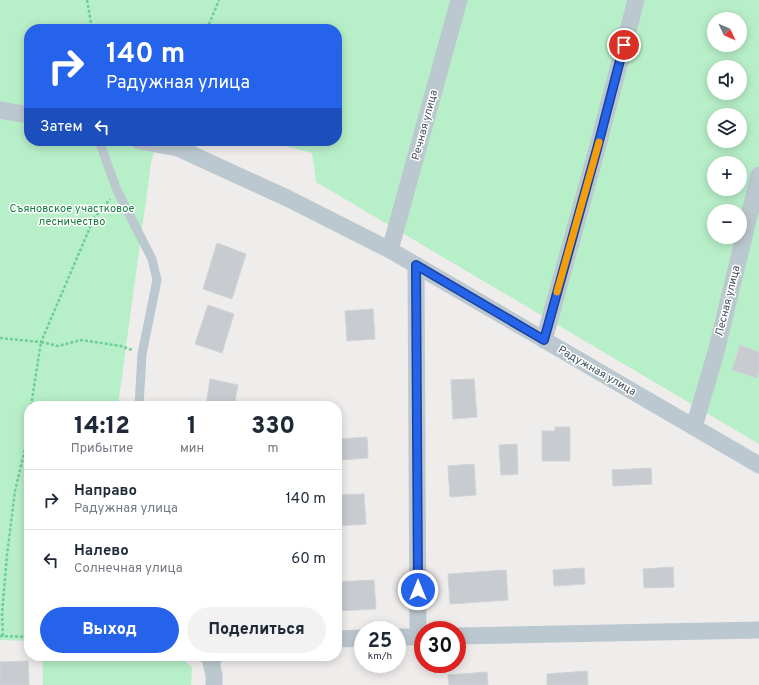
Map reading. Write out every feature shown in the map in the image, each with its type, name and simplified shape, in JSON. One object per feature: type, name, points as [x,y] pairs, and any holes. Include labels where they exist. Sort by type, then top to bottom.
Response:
[{"type":"street","name":"Речная улица","points":[[390,250],[459,0]]},
{"type":"street","points":[[544,340],[597,149],[636,0]]},
{"type":"street","points":[[0,110],[24,115]]},
{"type":"street","name":"Радужная улица","points":[[167,146],[178,148],[286,198],[390,250],[759,465]]},
{"type":"street","name":"Лесная улица","points":[[694,427],[716,352],[759,174]]},
{"type":"street","points":[[416,265],[420,621]]},
{"type":"street","points":[[466,636],[759,630]]},
{"type":"street","points":[[342,639],[354,638]]},
{"type":"street","points":[[210,661],[214,675],[214,685]]},
{"type":"lane","points":[[101,146],[117,190],[152,259],[157,280],[142,354],[139,401]]},
{"type":"path","points":[[87,0],[91,24]]},
{"type":"path","points":[[209,24],[219,0]]},
{"type":"path","points":[[32,401],[42,342],[94,218],[117,190]]},
{"type":"path","points":[[0,338],[42,342],[58,346],[81,340],[121,346],[142,354]]},
{"type":"path","points":[[24,453],[15,491],[7,555],[1,636],[24,637]]},
{"type":"green space","name":"Съяновское участковое лесничество","points":[[0,0],[759,0],[759,444],[316,182],[312,153],[286,146],[342,146],[342,24],[24,24],[24,146],[156,146],[151,163],[119,401],[24,401],[24,641],[0,640]]},
{"type":"green space","points":[[42,661],[184,661],[192,667],[191,685],[43,685]]},
{"type":"building","points":[[217,243],[246,254],[232,299],[203,289]]},
{"type":"building","points":[[208,305],[234,314],[222,353],[195,344]]},
{"type":"building","points":[[373,309],[375,339],[347,341],[345,311]]},
{"type":"building","points":[[740,345],[759,352],[759,371],[757,378],[732,370]]},
{"type":"building","points":[[210,379],[238,385],[235,401],[207,401]]},
{"type":"building","points":[[474,379],[477,417],[453,419],[451,380]]},
{"type":"building","points":[[555,427],[570,427],[570,461],[542,461],[542,431],[555,431]]},
{"type":"building","points":[[367,437],[368,458],[342,460],[342,439]]},
{"type":"building","points":[[517,444],[518,474],[501,475],[499,445]]},
{"type":"building","points":[[474,464],[476,495],[450,497],[448,466]]},
{"type":"building","points":[[651,468],[652,484],[613,486],[612,470]]},
{"type":"building","points":[[364,494],[366,524],[342,526],[342,495]]},
{"type":"building","points":[[673,567],[674,587],[644,588],[643,569]]},
{"type":"building","points":[[584,568],[585,584],[554,586],[553,570]]},
{"type":"building","points":[[506,570],[508,600],[450,604],[448,574]]},
{"type":"building","points":[[374,580],[376,609],[342,611],[342,582]]},
{"type":"building","points":[[28,661],[29,685],[0,685],[0,662]]},
{"type":"building","points":[[587,671],[588,685],[547,685],[547,674]]},
{"type":"building","points":[[487,672],[488,685],[449,685],[448,675]]},
{"type":"slow traffic","points":[[557,292],[599,142]]},
{"type":"route","points":[[418,590],[416,265],[544,340],[624,45]]}]
